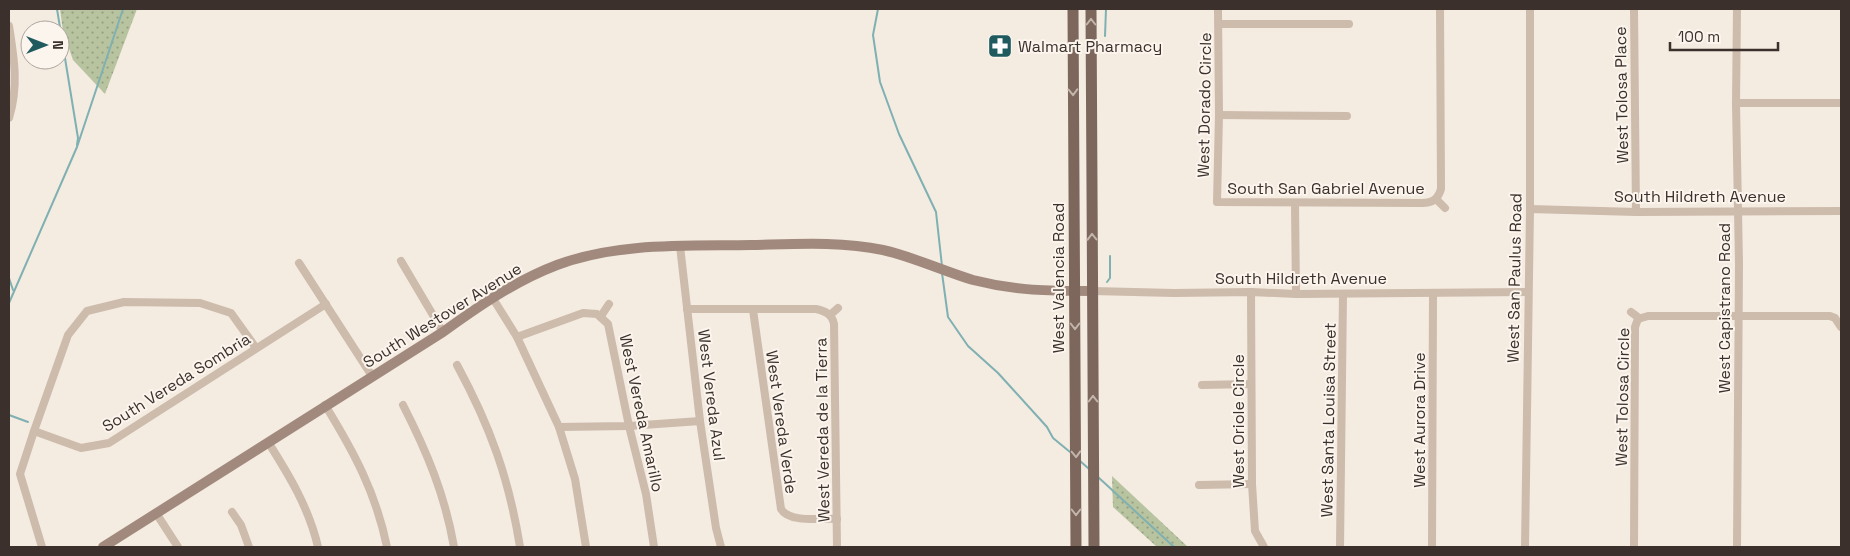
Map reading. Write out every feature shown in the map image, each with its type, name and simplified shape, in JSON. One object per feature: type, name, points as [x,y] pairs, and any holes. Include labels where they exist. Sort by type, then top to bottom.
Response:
[{"type":"main road","name":"West Valencia Road","points":[[1072,9],[1076,547]]},
{"type":"main road","points":[[1091,9],[1094,547]]},
{"type":"main road","points":[[1073,54],[1091,56]]},
{"type":"street","name":"West Dorado Circle","points":[[1217,202],[1219,115],[1218,9]]},
{"type":"street","points":[[1440,9],[1441,189],[1436,199],[1445,208]]},
{"type":"street","name":"West San Paulus Road","points":[[1526,547],[1530,9]]},
{"type":"street","name":"West Tolosa Place","points":[[1634,9],[1636,212]]},
{"type":"street","name":"West Capistrano Road","points":[[1737,9],[1736,104],[1739,211],[1737,547]]},
{"type":"street","points":[[1219,24],[1349,24]]},
{"type":"street","points":[[9,26],[16,65],[16,89],[9,118]]},
{"type":"street","points":[[1736,104],[1841,103]]},
{"type":"street","points":[[1219,115],[1347,116]]},
{"type":"street","name":"South San Gabriel Avenue","points":[[1217,202],[1295,204],[1429,203],[1436,199]]},
{"type":"street","points":[[1295,204],[1296,294]]},
{"type":"street","name":"South Hildreth Avenue","points":[[1530,209],[1636,212],[1841,212]]},
{"type":"street","name":"South Westover Avenue","points":[[103,547],[443,332],[492,297],[535,274],[570,261],[637,247],[847,245],[886,251],[913,258],[1002,287],[1035,291],[1075,291]]},
{"type":"street","name":"West Vereda Azul","points":[[680,246],[700,421],[716,528],[721,547]]},
{"type":"street","points":[[401,261],[443,332]]},
{"type":"street","points":[[299,263],[372,376]]},
{"type":"street","name":"South Hildreth Avenue","points":[[1075,291],[1296,294],[1527,292]]},
{"type":"street","name":"West Oriole Circle","points":[[1251,292],[1252,484],[1255,531],[1264,547]]},
{"type":"street","name":"West Aurora Drive","points":[[1432,547],[1433,293]]},
{"type":"street","name":"West Santa Louisa Street","points":[[1340,547],[1343,294]]},
{"type":"street","points":[[492,297],[516,337],[559,427],[574,479],[586,547]]},
{"type":"street","points":[[42,547],[20,474],[68,335],[87,311],[124,302],[200,303],[231,313],[256,348]]},
{"type":"street","name":"South Vereda Sombria","points":[[34,431],[81,448],[109,443],[326,304]]},
{"type":"street","points":[[516,337],[583,313],[601,316],[608,304]]},
{"type":"street","points":[[687,309],[816,309],[830,315],[838,308]]},
{"type":"street","name":"West Vereda Verde","points":[[752,310],[781,509],[792,518],[836,519]]},
{"type":"street","points":[[1631,312],[1639,318]]},
{"type":"street","name":"West Vereda de la Tierra","points":[[830,315],[834,324],[837,547]]},
{"type":"street","name":"West Vereda Amarillo","points":[[601,316],[608,324],[610,331],[629,426],[646,494],[654,547]]},
{"type":"street","name":"West Tolosa Circle","points":[[1634,547],[1635,328],[1639,318],[1648,316],[1830,316],[1840,321]]},
{"type":"street","points":[[457,365],[496,446],[514,510],[520,547]]},
{"type":"street","points":[[1202,385],[1251,384]]},
{"type":"street","points":[[325,405],[352,449],[365,476],[381,520],[386,547]]},
{"type":"street","points":[[403,405],[424,445],[436,478],[447,512],[454,547]]},
{"type":"street","points":[[559,427],[629,426],[700,421]]},
{"type":"street","points":[[268,442],[290,478],[305,508],[318,547]]},
{"type":"street","points":[[1199,485],[1252,484]]},
{"type":"street","points":[[232,512],[241,525],[249,547]]},
{"type":"street","points":[[156,514],[178,547]]},
{"type":"green space","points":[[60,9],[137,9],[105,94],[73,60],[70,51],[70,20],[62,20]]},
{"type":"green space","points":[[1112,476],[1188,547],[1157,547],[1113,507]]},
{"type":"waterway","points":[[57,9],[78,138],[77,145]]},
{"type":"waterway","points":[[9,303],[77,147],[123,9]]},
{"type":"waterway","points":[[878,9],[873,35],[880,82],[899,134],[936,212],[942,266]]},
{"type":"waterway","points":[[1105,36],[1106,9]]},
{"type":"waterway","points":[[1107,282],[1110,278],[1110,256]]},
{"type":"waterway","points":[[942,273],[948,317],[968,346],[998,373],[1047,427],[1053,438],[1070,452]]},
{"type":"waterway","points":[[9,278],[13,290]]},
{"type":"waterway","points":[[9,415],[28,422]]},
{"type":"waterway","points":[[1079,460],[1089,469]]},
{"type":"waterway","points":[[1098,477],[1174,547]]},
{"type":"place","name":"Walmart Pharmacy","points":[[1000,46]]}]
